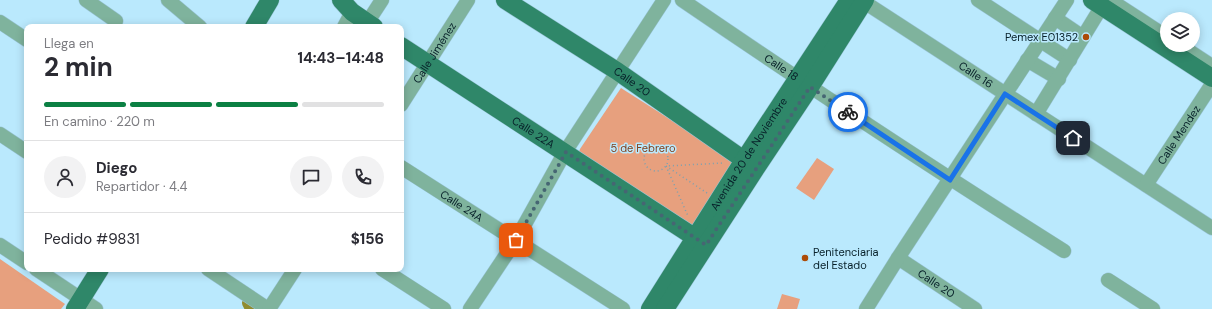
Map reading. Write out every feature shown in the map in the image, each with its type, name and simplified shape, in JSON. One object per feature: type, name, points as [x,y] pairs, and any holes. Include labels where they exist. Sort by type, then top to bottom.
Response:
[{"type":"main road","points":[[256,24],[270,0]]},
{"type":"main road","name":"Calle 20","points":[[504,0],[617,71],[742,164]]},
{"type":"main road","name":"Avenida 20 de Noviembre","points":[[665,309],[742,164],[804,83],[860,0]]},
{"type":"main road","points":[[1102,2],[1212,78]]},
{"type":"main road","points":[[346,13],[368,24]]},
{"type":"main road","name":"Calle 22A","points":[[404,48],[701,241]]},
{"type":"main road","name":"Avenida 20 de Noviembre","points":[[650,309],[701,241]]},
{"type":"main road","points":[[78,304],[98,272]]},
{"type":"street","points":[[86,0],[116,21]]},
{"type":"street","points":[[168,0],[196,24]]},
{"type":"street","points":[[370,24],[382,0]]},
{"type":"street","name":"Calle Jiménez","points":[[404,100],[468,0]]},
{"type":"street","points":[[470,309],[516,240],[566,152],[664,0]]},
{"type":"street","name":"Calle 18","points":[[682,0],[950,180],[1064,251]]},
{"type":"street","name":"Calle 16","points":[[860,0],[1212,228]]},
{"type":"street","points":[[978,0],[1070,60]]},
{"type":"street","points":[[866,309],[1067,0]]},
{"type":"street","points":[[1127,0],[1160,21]]},
{"type":"street","points":[[1036,114],[1059,79],[1102,2],[1160,33]]},
{"type":"street","points":[[1055,18],[1083,37]]},
{"type":"street","points":[[0,22],[24,38]]},
{"type":"street","points":[[1200,47],[1212,55]]},
{"type":"street","points":[[1191,52],[1212,66]]},
{"type":"street","points":[[1027,60],[1059,79]]},
{"type":"street","name":"Calle Mendez","points":[[1146,185],[1212,84]]},
{"type":"street","points":[[0,134],[24,150]]},
{"type":"street","name":"Calle 24A","points":[[404,169],[623,309]]},
{"type":"street","points":[[0,245],[24,261]]},
{"type":"street","name":"Calle 20","points":[[898,258],[975,309]]},
{"type":"street","points":[[40,272],[78,304],[96,309]]},
{"type":"street","points":[[212,272],[268,309],[293,272]]},
{"type":"street","points":[[387,272],[444,309]]},
{"type":"street","points":[[1108,280],[1153,309]]},
{"type":"path","points":[[690,220],[666,166],[668,163],[668,155],[663,148],[656,146],[652,147],[646,152],[643,160],[644,164],[650,170],[659,171],[666,166],[742,164]]},
{"type":"path","points":[[666,166],[708,194]]},
{"type":"green space","name":"5 de Febrero","points":[[621,88],[734,160],[693,227],[579,152]]},
{"type":"green space","points":[[817,158],[834,169],[814,200],[796,188]]},
{"type":"green space","points":[[0,259],[65,304],[61,309],[0,309]]},
{"type":"green space","points":[[782,294],[800,299],[797,309],[777,309]]},
{"type":"waterway","points":[[247,303],[250,309]]},
{"type":"way so far","points":[[516,240],[566,152],[706,245],[810,87],[848,112]]},
{"type":"place","name":"Pemex E01352","points":[[1086,37]]},
{"type":"place","name":"Penitenciaria del Estado","points":[[805,258]]},
{"type":"route","points":[[848,112],[950,180],[1005,94],[1073,138]]}]
